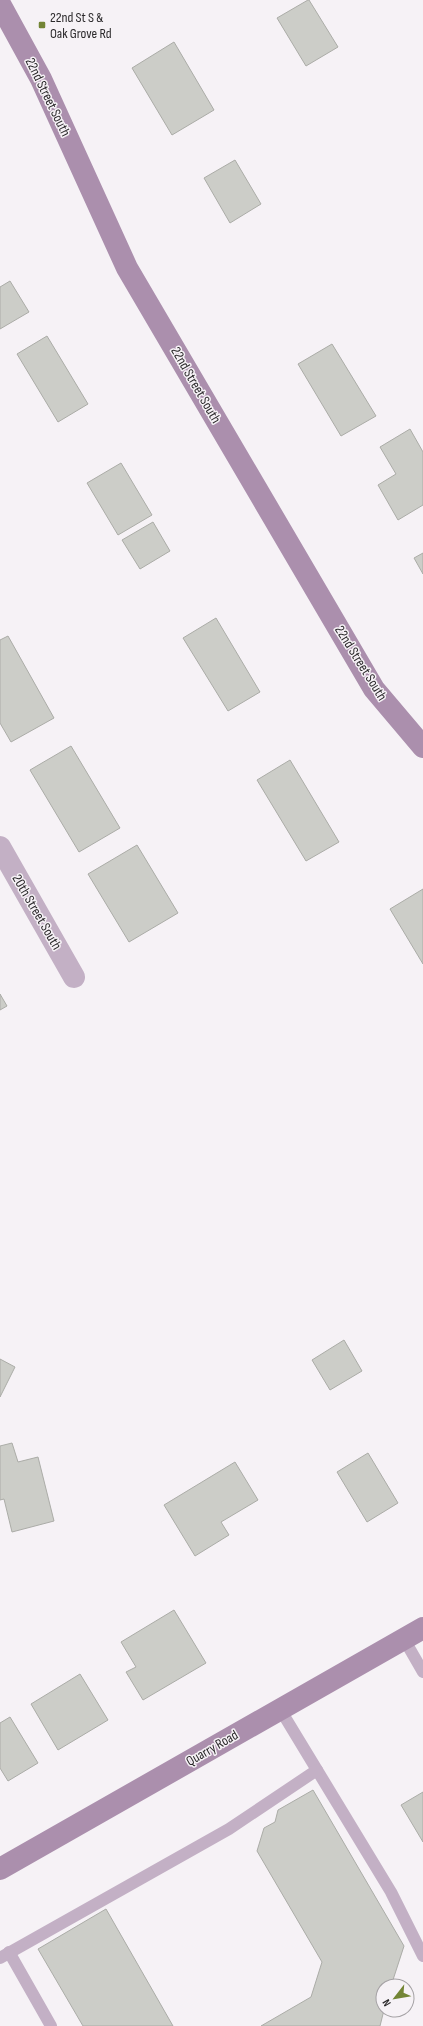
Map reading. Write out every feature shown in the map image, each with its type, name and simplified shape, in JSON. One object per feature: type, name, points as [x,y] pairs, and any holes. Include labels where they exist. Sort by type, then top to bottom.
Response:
[{"type":"street","name":"22nd Street South","points":[[0,4],[41,79],[127,268],[374,688],[423,747]]},
{"type":"street","name":"20th Street South","points":[[0,847],[74,978]]},
{"type":"street","name":"Quarry Road","points":[[0,1869],[423,1628]]},
{"type":"lane","points":[[404,1639],[423,1672]]},
{"type":"lane","points":[[280,1709],[391,1892],[423,1956]]},
{"type":"lane","points":[[50,2026],[5,1955],[229,1829],[317,1770]]},
{"type":"building","points":[[308,0],[338,47],[306,66],[277,18]]},
{"type":"building","points":[[174,42],[214,110],[172,135],[132,68]]},
{"type":"building","points":[[235,160],[261,204],[230,223],[204,178]]},
{"type":"building","points":[[10,281],[29,312],[0,329],[0,287]]},
{"type":"building","points":[[47,336],[88,404],[58,422],[17,354]]},
{"type":"building","points":[[332,344],[376,416],[341,436],[298,364]]},
{"type":"building","points":[[410,429],[423,452],[423,505],[398,520],[378,485],[396,474],[380,447]]},
{"type":"building","points":[[121,463],[152,515],[118,535],[87,483]]},
{"type":"building","points":[[153,522],[170,551],[140,569],[122,540]]},
{"type":"building","points":[[423,553],[423,574],[414,558]]},
{"type":"building","points":[[216,618],[260,692],[228,711],[183,638]]},
{"type":"building","points":[[8,636],[54,718],[11,742],[0,723],[0,640]]},
{"type":"building","points":[[71,746],[120,828],[79,852],[30,770]]},
{"type":"building","points":[[290,760],[339,842],[306,861],[257,780]]},
{"type":"building","points":[[137,845],[178,913],[129,942],[88,874]]},
{"type":"building","points":[[423,889],[423,964],[390,909]]},
{"type":"building","points":[[0,994],[7,1006],[0,1010]]},
{"type":"building","points":[[344,1340],[362,1371],[330,1390],[312,1360]]},
{"type":"building","points":[[0,1359],[15,1367],[0,1397]]},
{"type":"building","points":[[12,1443],[18,1462],[38,1457],[54,1521],[12,1532],[4,1499],[0,1500],[0,1446]]},
{"type":"building","points":[[368,1453],[398,1503],[367,1522],[337,1472]]},
{"type":"building","points":[[235,1462],[258,1500],[221,1522],[229,1535],[195,1556],[164,1505]]},
{"type":"building","points":[[174,1610],[206,1663],[143,1700],[126,1672],[136,1667],[121,1642]]},
{"type":"building","points":[[80,1674],[108,1720],[58,1750],[31,1704]]},
{"type":"building","points":[[10,1717],[38,1763],[8,1781],[0,1768],[0,1723]]},
{"type":"building","points":[[313,1790],[404,1946],[394,1978],[375,1978],[375,2018],[382,2018],[380,2026],[261,2026],[311,1997],[322,1962],[257,1851],[264,1828],[275,1822],[278,1810]]},
{"type":"building","points":[[423,1792],[423,1842],[401,1805]]},
{"type":"building","points":[[106,1909],[173,2026],[83,2026],[38,1949]]},
{"type":"place","name":"22nd St S & Oak Grove Rd","points":[[42,25]]}]
